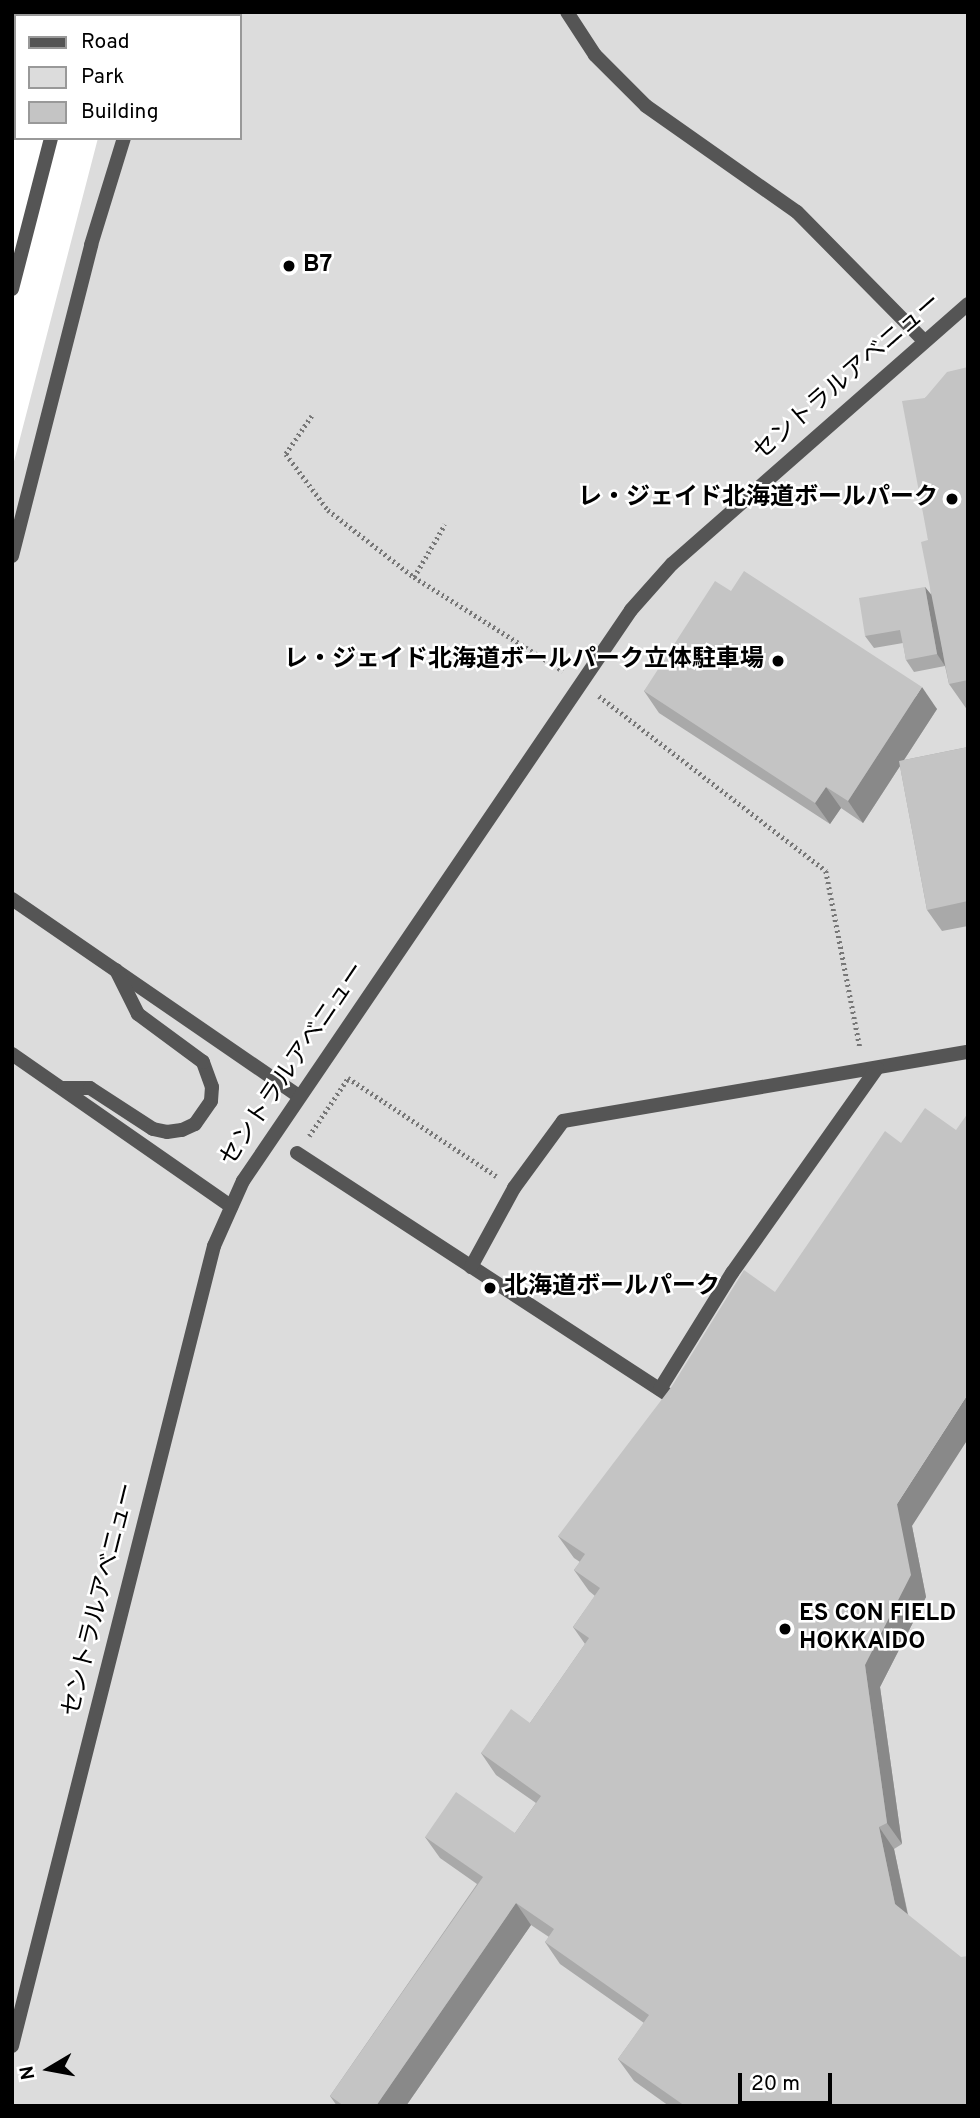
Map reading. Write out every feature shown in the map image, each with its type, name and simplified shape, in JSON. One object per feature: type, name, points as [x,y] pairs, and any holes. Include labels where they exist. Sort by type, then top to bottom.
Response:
[{"type":"street","points":[[567,12],[595,55],[646,106],[797,212],[924,341]]},
{"type":"street","points":[[12,289],[50,140]]},
{"type":"street","points":[[12,556],[91,245],[123,140]]},
{"type":"street","name":"セントラルアベニュー","points":[[12,2046],[214,1246],[243,1181],[631,610],[672,564],[968,304]]},
{"type":"street","points":[[12,899],[299,1096]]},
{"type":"street","points":[[63,1088],[90,1088],[153,1129],[167,1132],[182,1130],[195,1124],[211,1101],[212,1087],[203,1062],[138,1014],[115,969]]},
{"type":"street","points":[[471,1267],[514,1188],[563,1121],[968,1052]]},
{"type":"street","points":[[12,1054],[231,1206]]},
{"type":"street","points":[[660,1389],[732,1273],[871,1069]]},
{"type":"street","points":[[297,1153],[688,1408]]},
{"type":"path","points":[[312,416],[286,454],[328,510],[414,576],[581,683],[826,871],[871,1069]]},
{"type":"path","points":[[414,576],[445,524]]},
{"type":"path","points":[[297,1153],[348,1078],[514,1188]]},
{"type":"green space","name":"北海道ボールパーク","points":[[968,12],[968,2106],[12,2106],[12,469],[97,140],[242,140],[242,14],[142,14]]},
{"type":"building","points":[[968,367],[968,680],[949,684],[921,542],[928,540],[902,401],[925,398],[947,372]]},
{"type":"building","name":"レ・ジェイド北海道ボールパーク立体駐車場","points":[[744,571],[922,687],[848,801],[826,787],[815,803],[644,691],[715,581],[731,591]]},
{"type":"building","points":[[925,587],[937,654],[906,660],[900,630],[865,636],[859,598]]},
{"type":"building","points":[[968,747],[968,901],[927,910],[899,761]]},
{"type":"building","name":"ES CON FIELD HOKKAIDO","points":[[925,1108],[956,1130],[968,1113],[968,1394],[897,1504],[911,1575],[865,1665],[887,1823],[879,1827],[895,1904],[961,1957],[968,1956],[968,2106],[685,2106],[618,2059],[649,2015],[545,1942],[554,1929],[516,1903],[376,2106],[344,2106],[330,2096],[483,1877],[425,1837],[456,1792],[515,1833],[541,1796],[481,1753],[511,1709],[530,1723],[589,1638],[573,1627],[600,1588],[574,1570],[585,1554],[558,1536],[672,1386],[744,1270],[775,1292],[885,1131],[901,1143]]},
{"type":"place","name":"B7","points":[[289,266]]},
{"type":"place","name":"レ・ジェイド北海道ボールパーク","points":[[952,499]]},
{"type":"place","name":"レ・ジェイド北海道ボールパーク立体駐車場","points":[[778,661]]},
{"type":"place","name":"北海道ボールパーク","points":[[490,1288]]},
{"type":"place","name":"ES CON FIELD HOKKAIDO","points":[[785,1629]]}]
